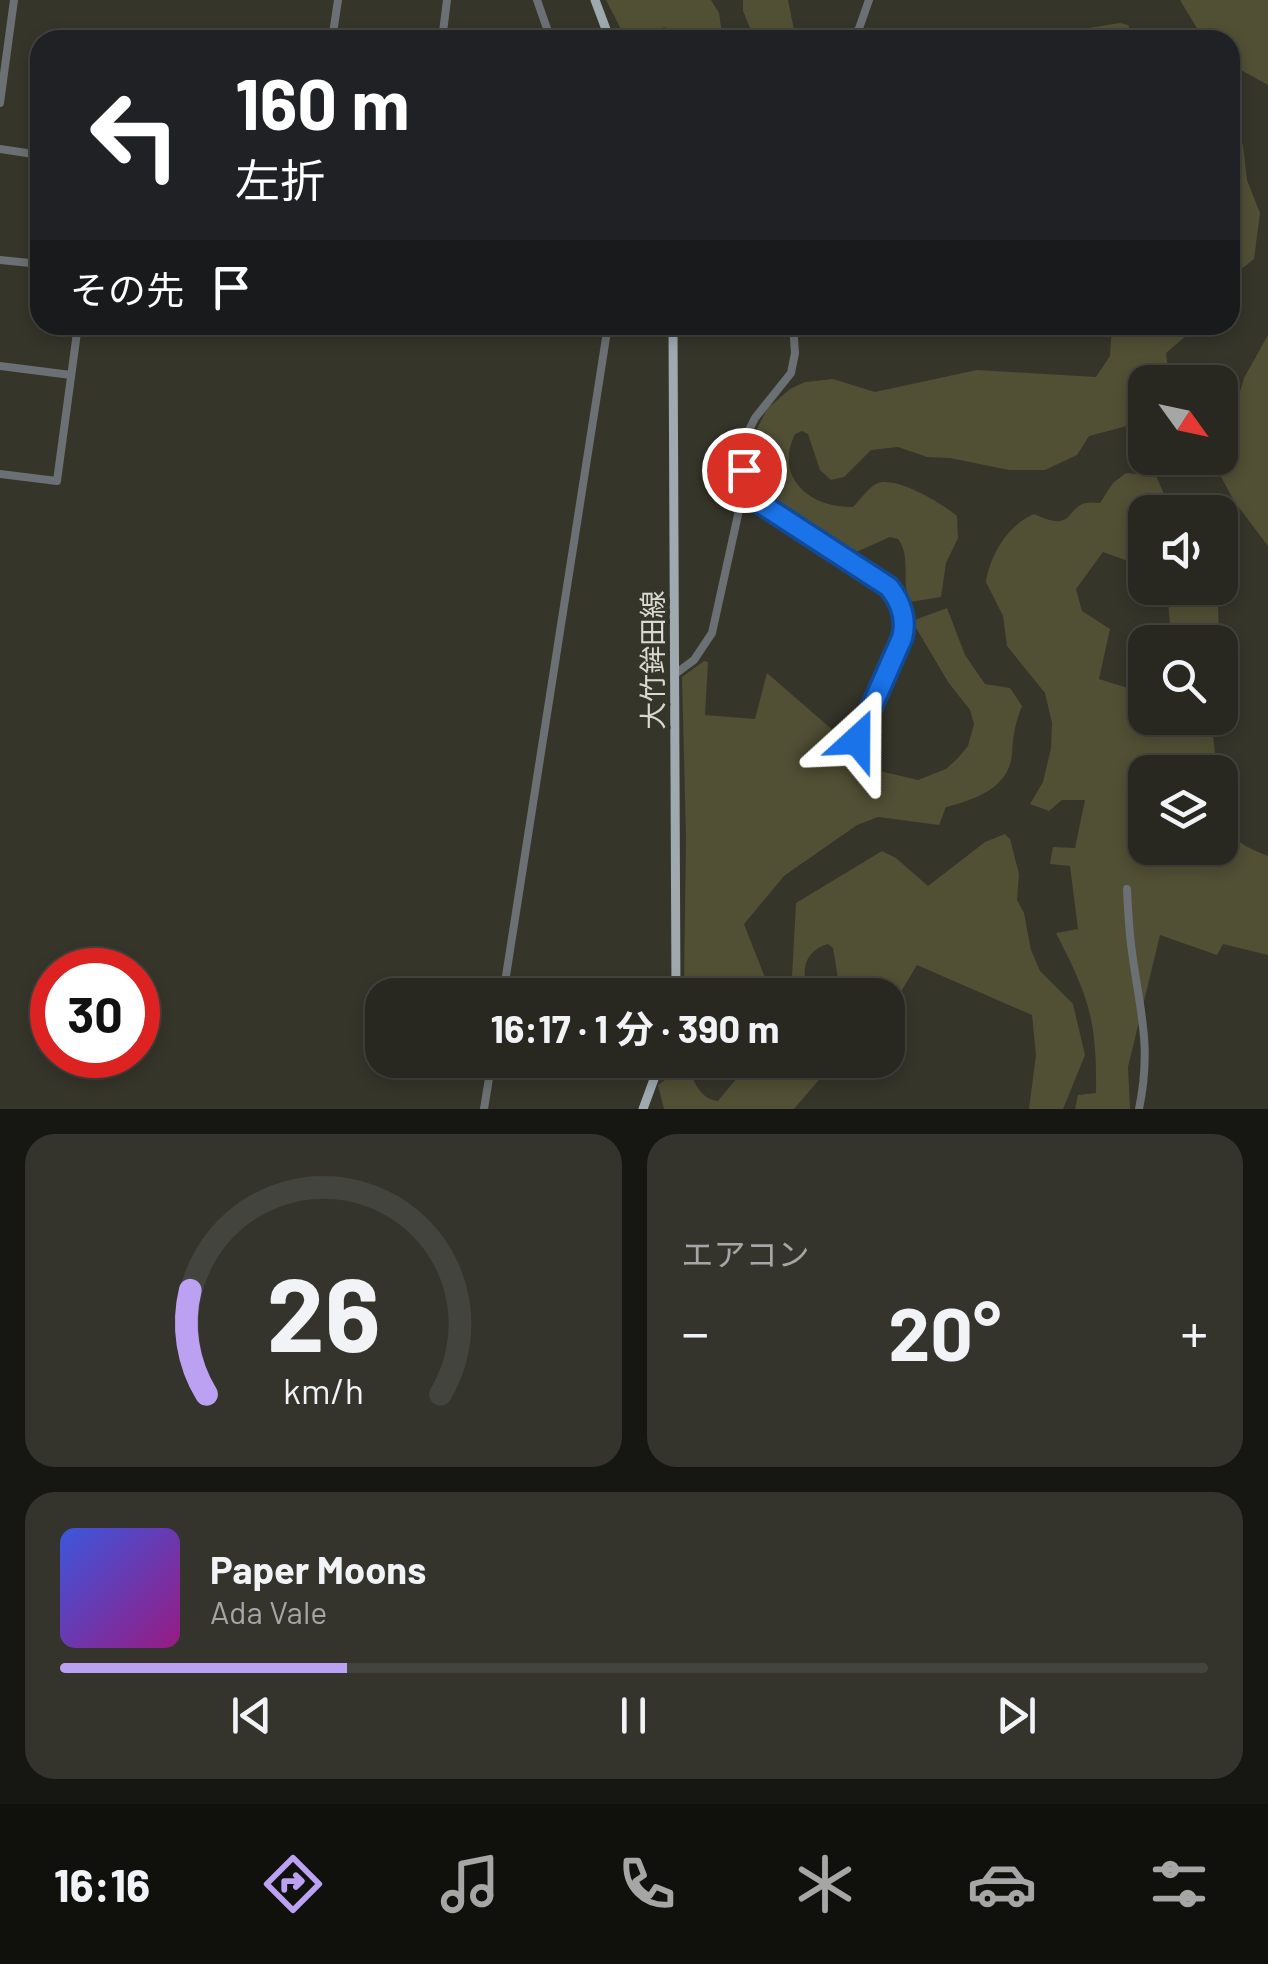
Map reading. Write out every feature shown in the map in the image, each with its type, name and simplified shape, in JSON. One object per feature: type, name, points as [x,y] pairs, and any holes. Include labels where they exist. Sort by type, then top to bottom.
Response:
[{"type":"main road","points":[[595,0],[606,30]]},
{"type":"main road","name":"大竹鉾田線","points":[[673,335],[676,978]]},
{"type":"main road","points":[[642,1109],[654,1078]]},
{"type":"street","points":[[0,104],[14,0]]},
{"type":"street","points":[[334,30],[338,0]]},
{"type":"street","points":[[443,30],[447,0]]},
{"type":"street","points":[[537,0],[548,30]]},
{"type":"street","points":[[858,30],[869,0]]},
{"type":"street","points":[[0,19],[12,20]]},
{"type":"street","points":[[0,149],[30,154]]},
{"type":"street","points":[[0,260],[30,263]]},
{"type":"street","points":[[0,474],[57,480],[77,335]]},
{"type":"street","points":[[506,978],[606,335]]},
{"type":"street","points":[[675,674],[694,660],[712,633],[743,492],[750,429],[760,411],[788,380],[794,364],[793,335]]},
{"type":"street","points":[[0,366],[71,375]]},
{"type":"street","points":[[743,492],[889,587],[896,596],[905,629],[857,740]]},
{"type":"street","points":[[520,882],[527,873]]},
{"type":"street","points":[[1127,889],[1132,952],[1146,1029],[1139,1109]]},
{"type":"street","points":[[484,1109],[489,1078]]},
{"type":"shaded area","points":[[606,0],[711,0],[719,13],[722,30],[665,27],[621,30]]},
{"type":"shaded area","points":[[743,0],[788,0],[794,30],[751,30]]},
{"type":"shaded area","points":[[1180,0],[1268,0],[1268,85],[1240,70],[1240,30],[1198,30]]},
{"type":"shaded area","points":[[1120,23],[1130,30],[1076,30]]},
{"type":"shaded area","points":[[1240,141],[1247,180],[1260,213],[1254,259],[1240,268]]},
{"type":"shaded area","points":[[1111,335],[1187,335],[1166,353],[1168,365],[1128,365],[1128,426],[1089,436],[1077,455],[1045,470],[1009,470],[927,457],[898,447],[871,450],[844,477],[831,480],[820,470],[808,434],[795,434],[789,464],[800,487],[810,496],[853,507],[876,484],[894,483],[930,498],[957,516],[958,538],[946,563],[941,597],[910,602],[904,554],[898,539],[890,537],[854,553],[764,501],[750,483],[753,437],[767,409],[805,382],[833,379],[875,392],[977,370],[1096,377],[1110,356]]},
{"type":"shaded area","points":[[1268,335],[1268,546],[1238,506],[1238,495],[1231,495],[1220,475],[1238,475],[1238,398],[1244,378]]},
{"type":"shaded area","points":[[1126,473],[1156,476],[1164,495],[1128,495],[1128,561],[1103,552],[1076,589],[1082,611],[1110,629],[1099,679],[1128,688],[1128,735],[1213,735],[1215,755],[1128,755],[1128,865],[1238,865],[1238,840],[1268,856],[1268,955],[1223,944],[1217,955],[1160,935],[1128,1067],[1130,1109],[1075,1109],[1078,1095],[1096,1093],[1095,1046],[1089,1010],[1056,933],[1078,929],[1070,866],[1050,864],[1053,847],[1075,848],[1085,800],[1062,800],[1049,811],[1030,804],[1043,782],[1052,723],[1045,693],[1007,646],[1003,616],[986,582],[996,552],[1016,525],[1034,514],[1049,520],[1065,519],[1080,505],[1100,503],[1113,483]]},
{"type":"shaded area","points":[[1168,605],[1218,605],[1219,625],[1170,625]]},
{"type":"shaded area","points":[[947,608],[965,655],[985,684],[1010,688],[1022,706],[1004,776],[988,791],[946,807],[939,825],[878,817],[857,825],[784,876],[744,924],[765,978],[684,978],[682,677],[708,662],[705,715],[755,719],[767,673],[880,771],[918,780],[946,769],[958,758],[968,746],[974,724],[970,710],[948,682],[912,621]]},
{"type":"shaded area","points":[[1005,834],[1010,839],[1019,874],[1017,900],[1024,913],[1031,950],[1040,971],[1073,1004],[1085,1055],[1063,1109],[1029,1109],[1036,1055],[1032,1015],[917,965],[905,985],[905,978],[838,978],[833,948],[828,944],[809,958],[806,978],[792,978],[796,903],[882,851],[928,886],[985,842]]},
{"type":"shaded area","points":[[668,1078],[693,1078],[703,1094],[718,1101],[737,1078],[820,1078],[794,1109],[664,1109],[658,1085]]},
{"type":"route","points":[[744,470],[743,492],[889,587],[899,603],[905,629],[857,740]]}]
